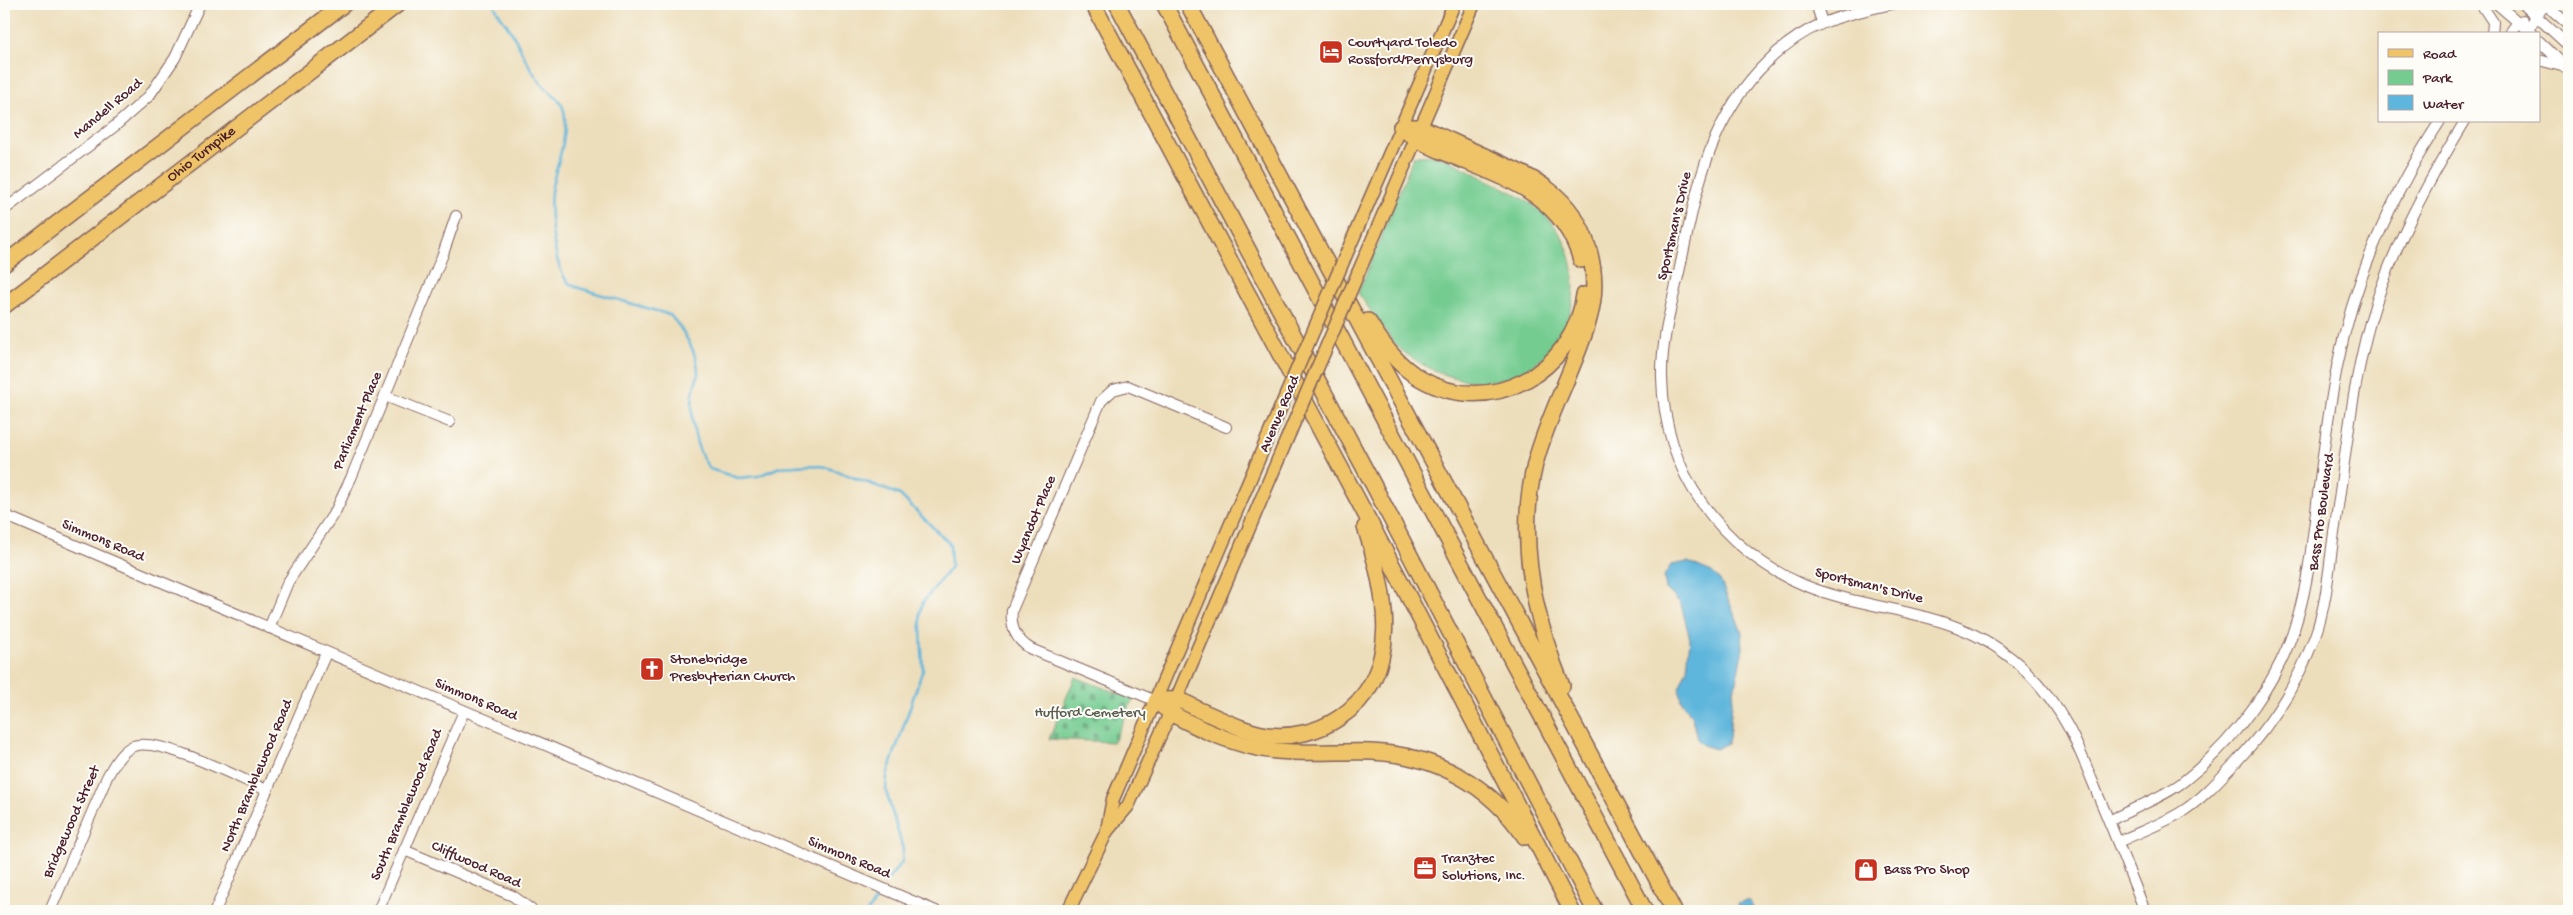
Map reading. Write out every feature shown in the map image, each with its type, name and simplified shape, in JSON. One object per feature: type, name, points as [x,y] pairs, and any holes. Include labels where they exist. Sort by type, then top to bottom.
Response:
[{"type":"highway","points":[[4,264],[344,4]]},
{"type":"highway","name":"Ohio Turnpike","points":[[4,306],[398,4]]},
{"type":"highway","points":[[1093,4],[1572,911]]},
{"type":"highway","points":[[1117,4],[1367,474],[1595,911]]},
{"type":"highway","points":[[1164,4],[1645,911]]},
{"type":"highway","points":[[1188,4],[1674,911]]},
{"type":"highway","points":[[1401,127],[1526,176],[1550,191],[1570,212],[1589,249],[1594,277],[1589,320],[1542,439],[1533,475],[1528,522],[1529,555],[1537,606],[1557,673],[1580,737]]},
{"type":"highway","points":[[1314,238],[1384,346],[1398,362],[1421,379],[1461,393],[1489,393],[1523,383],[1552,363],[1569,340],[1575,328],[1584,290],[1582,261],[1565,223],[1546,202],[1522,186],[1418,134]]},
{"type":"highway","points":[[1156,701],[1176,700],[1240,727],[1267,735],[1281,736],[1302,734],[1322,728],[1334,722],[1356,704],[1378,669],[1382,656],[1385,627],[1381,586],[1375,559],[1350,488]]},
{"type":"highway","points":[[1156,701],[1170,714],[1218,735],[1255,748],[1297,752],[1396,755],[1423,760],[1456,773],[1490,797],[1519,828],[1572,911]]},
{"type":"main road","name":"Avenue Road","points":[[1107,831],[1113,799],[1454,4]]},
{"type":"main road","name":"Avenue Road","points":[[1068,911],[1107,831],[1128,806],[1170,714],[1474,4]]},
{"type":"street","name":"Mandell Road","points":[[4,210],[115,126],[149,96],[172,64],[200,4]]},
{"type":"street","points":[[1816,4],[1822,22]]},
{"type":"street","name":"Sportsman's Drive","points":[[1892,4],[1822,22],[1791,41],[1746,85],[1728,111],[1711,144],[1698,186],[1664,342],[1662,377],[1665,410],[1674,448],[1700,502],[1738,544],[1758,560],[1810,587],[1933,617],[1960,628],[2003,652],[2022,667],[2049,696],[2065,719],[2109,820],[2145,911]]},
{"type":"street","points":[[2481,4],[2493,22],[2492,32]]},
{"type":"street","points":[[2497,4],[2528,32]]},
{"type":"street","points":[[2523,4],[2569,46]]},
{"type":"street","points":[[2529,32],[2536,16],[2546,4],[2569,24]]},
{"type":"street","points":[[2510,32],[2518,22],[2536,16]]},
{"type":"street","points":[[2540,42],[2568,69]]},
{"type":"street","points":[[2540,60],[2568,69]]},
{"type":"street","name":"Bass Pro Boulevard","points":[[2109,820],[2183,782],[2221,748],[2257,701],[2278,666],[2298,617],[2308,571],[2336,374],[2353,307],[2374,242],[2413,165],[2439,122]]},
{"type":"street","name":"Bass Pro Boulevard","points":[[2118,842],[2183,811],[2215,784],[2250,748],[2278,709],[2300,673],[2315,635],[2324,601],[2352,411],[2370,322],[2391,259],[2432,176],[2464,122]]},
{"type":"street","name":"Parliament Place","points":[[269,628],[299,562],[336,510],[443,254],[456,216]]},
{"type":"street","name":"Wyandot Place","points":[[1156,701],[1022,644],[1014,632],[1012,610],[1101,401],[1107,394],[1128,386],[1226,427]]},
{"type":"street","points":[[385,396],[450,422]]},
{"type":"street","name":"Simmons Road","points":[[4,515],[936,911]]},
{"type":"street","name":"North Bramblewood Road","points":[[216,911],[326,652]]},
{"type":"street","name":"South Bramblewood Road","points":[[378,911],[464,711]]},
{"type":"street","name":"Bridgewood Street","points":[[50,911],[107,777],[118,758],[130,747],[145,744],[166,748],[267,790]]},
{"type":"street","name":"Cliffwood Road","points":[[404,850],[513,896],[533,911]]},
{"type":"green space","points":[[1414,156],[1437,156],[1444,158],[1518,195],[1550,220],[1568,250],[1573,273],[1573,297],[1567,320],[1557,341],[1541,359],[1521,372],[1497,380],[1473,381],[1449,376],[1426,366],[1400,348],[1387,334],[1358,293]]},
{"type":"green space","name":"Hufford Cemetery","points":[[1075,677],[1133,699],[1114,742],[1049,739]]},
{"type":"water","points":[[1688,562],[1712,572],[1720,580],[1742,632],[1743,649],[1732,700],[1729,738],[1727,743],[1716,749],[1703,745],[1697,739],[1692,717],[1681,700],[1679,688],[1687,669],[1690,639],[1681,604],[1666,589],[1664,576],[1671,565]]},
{"type":"water","points":[[1750,901],[1754,911],[1740,911],[1738,904]]},
{"type":"waterway","points":[[494,4],[533,72],[563,107],[565,128],[561,153],[552,186],[551,222],[559,265],[564,276],[569,283],[576,287],[670,315],[675,320],[689,342],[698,366],[698,375],[693,392],[694,432],[700,452],[710,469],[738,478],[758,476],[780,467],[811,465],[826,467],[900,495],[950,544],[951,567],[923,602],[920,612],[923,669],[887,775],[886,791],[903,849],[902,862],[885,883]]},
{"type":"waterway","points":[[868,911],[879,896]]},
{"type":"place","name":"Courtyard Toledo Rossford/Perrysburg","points":[[1331,52]]},
{"type":"place","name":"Stonebridge Presbyterian Church","points":[[652,669]]},
{"type":"place","name":"Tranztec Solutions, Inc.","points":[[1425,868]]},
{"type":"place","name":"Bass Pro Shop","points":[[1866,870]]}]
